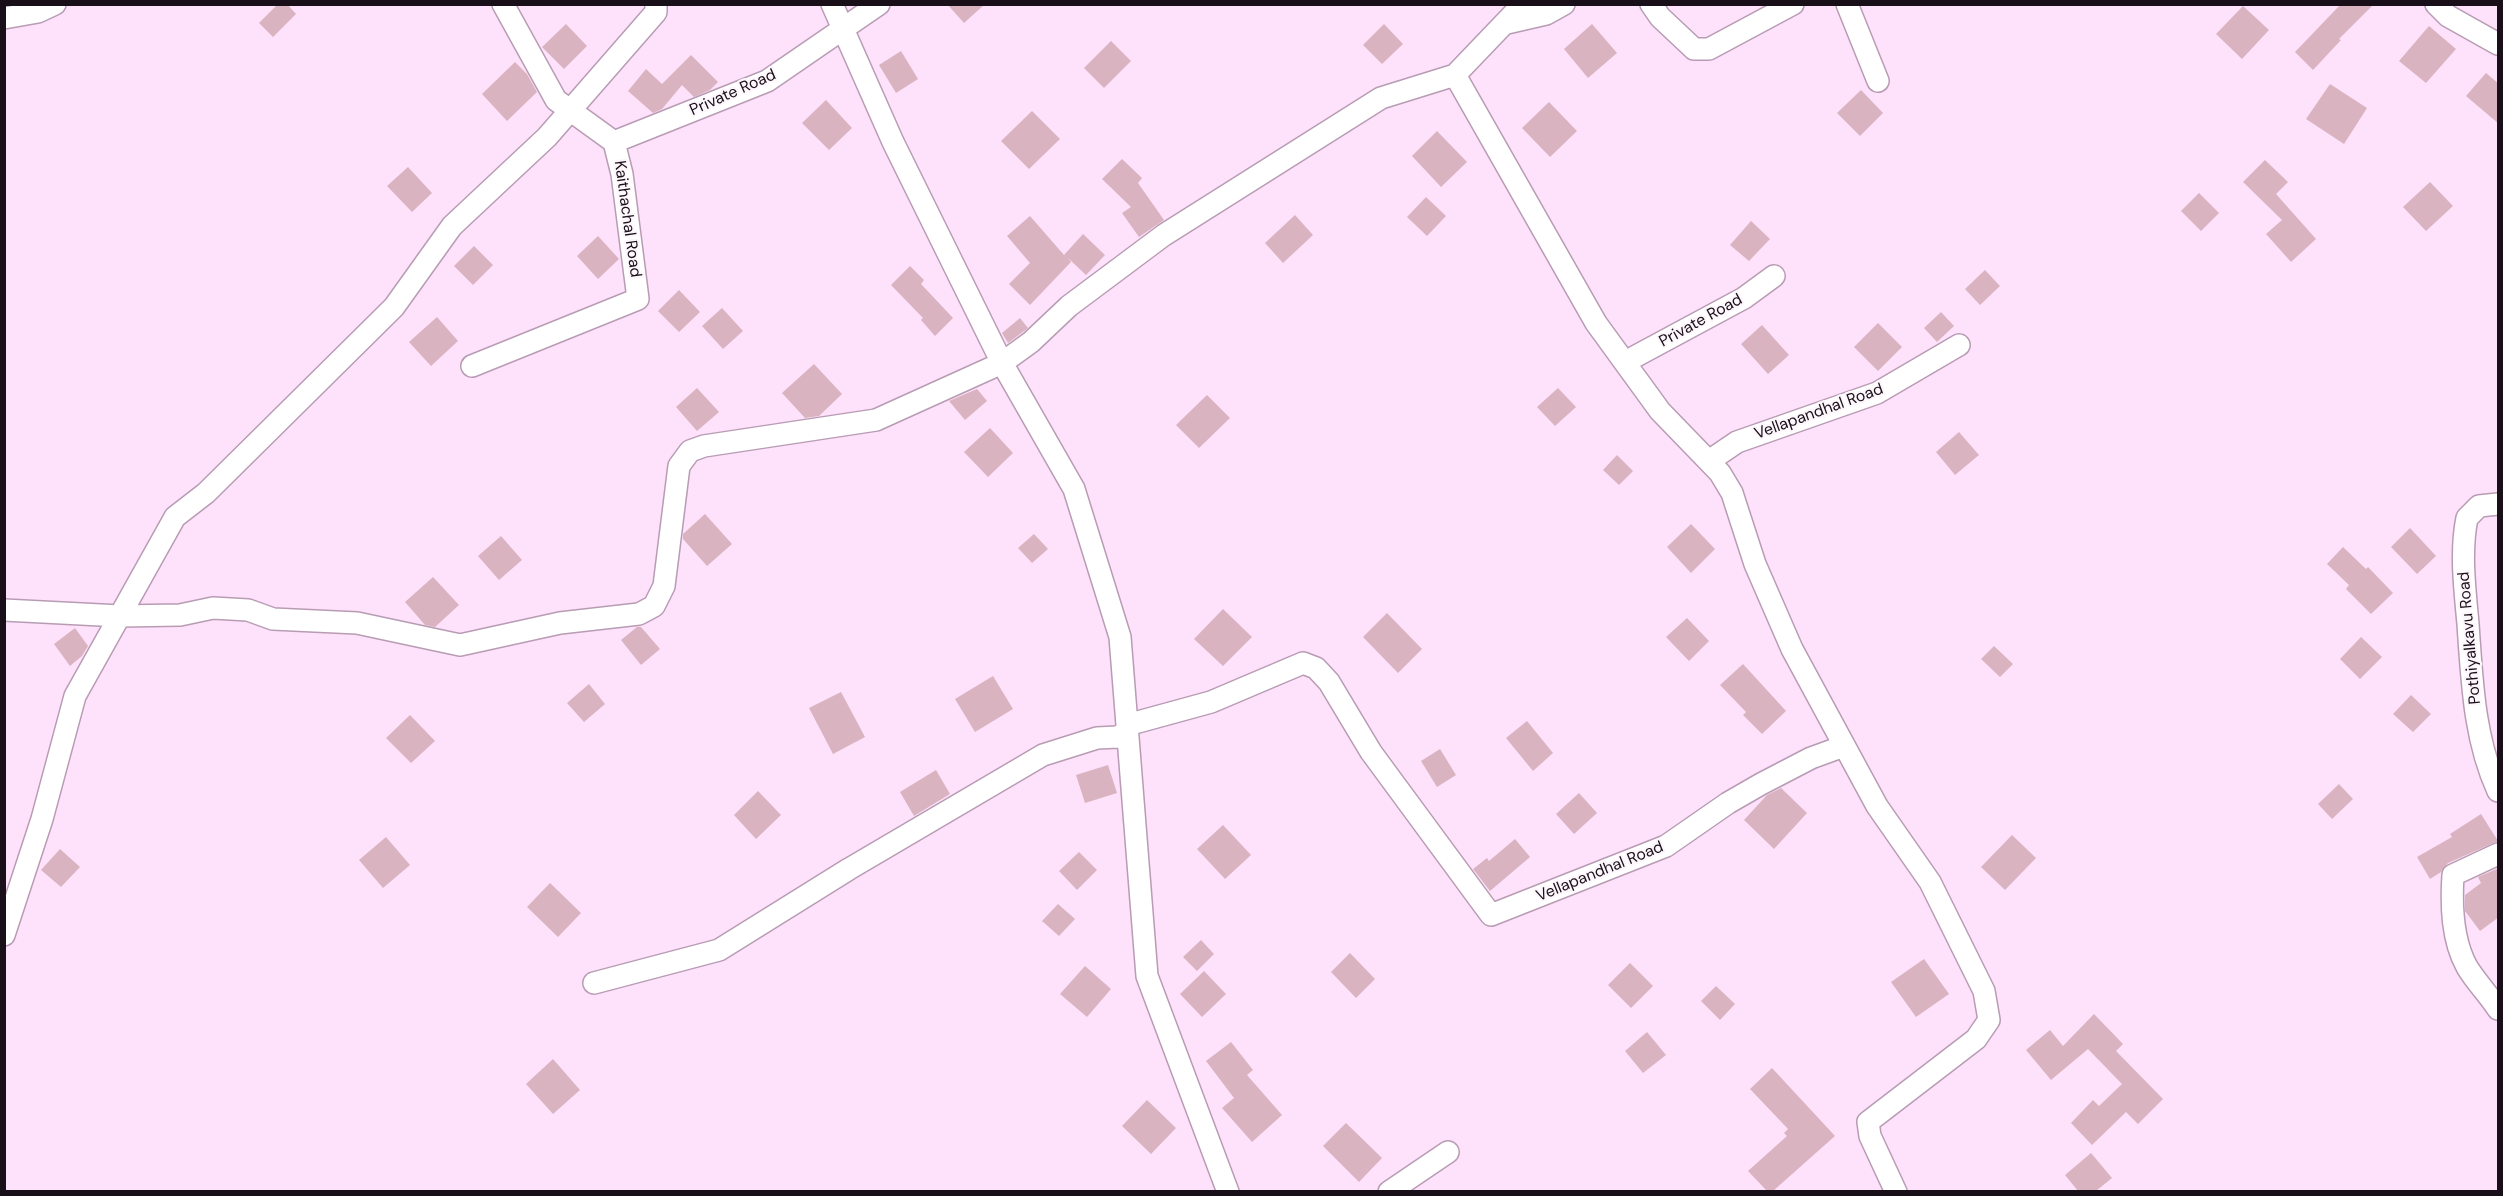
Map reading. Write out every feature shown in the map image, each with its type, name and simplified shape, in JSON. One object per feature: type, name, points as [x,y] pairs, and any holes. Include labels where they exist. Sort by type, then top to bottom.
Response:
[{"type":"street","points":[[4,18],[38,12],[55,4]]},
{"type":"street","name":"Kaithachal Road","points":[[472,366],[638,299],[622,174],[614,142],[556,100],[502,4]]},
{"type":"street","points":[[4,935],[42,819],[75,696],[175,518],[206,494],[394,307],[452,226],[547,137],[656,12],[656,4]]},
{"type":"street","points":[[832,4],[893,142],[1002,363],[1074,489],[1120,637],[1147,976],[1228,1191]]},
{"type":"street","points":[[842,28],[879,4]]},
{"type":"street","points":[[4,610],[120,616],[180,615],[213,608],[248,610],[273,619],[357,623],[460,645],[560,623],[639,614],[654,606],[664,586],[679,466],[690,451],[704,446],[876,420],[1002,363],[1031,342],[1069,306],[1164,235],[1381,98],[1455,75],[1523,4]]},
{"type":"street","points":[[1507,23],[1546,14],[1564,4]]},
{"type":"street","points":[[1651,4],[1660,17],[1694,50],[1709,49],[1793,4]]},
{"type":"street","points":[[1847,4],[1878,81]]},
{"type":"street","points":[[2436,4],[2448,16],[2499,44]]},
{"type":"street","name":"Private Road","points":[[614,142],[767,81],[842,28]]},
{"type":"street","points":[[1455,75],[1596,323],[1660,411],[1720,473],[1732,493],[1755,564],[1792,649],[1877,806],[1930,882],[1984,991],[1989,1020],[1976,1039],[1868,1122],[1870,1136],[1896,1191]]},
{"type":"street","name":"Private Road","points":[[1625,362],[1744,298],[1774,276]]},
{"type":"street","name":"Vellapandhal Road","points":[[1709,461],[1737,442],[1877,393],[1959,345]]},
{"type":"street","name":"Pothiyalkavu Road","points":[[2499,504],[2479,506],[2467,518],[2464,556],[2474,696],[2480,740],[2499,791]]},
{"type":"street","name":"Vellapandhal Road","points":[[1127,728],[1211,702],[1303,663],[1316,668],[1329,682],[1371,752],[1491,915],[1666,846],[1728,803],[1761,784],[1811,759],[1844,746]]},
{"type":"street","points":[[594,983],[719,950],[849,869],[1043,755],[1097,738],[1118,737],[1127,728]]},
{"type":"street","points":[[2499,854],[2452,875],[2452,900],[2457,945],[2468,968],[2499,1009]]},
{"type":"street","points":[[1389,1191],[1448,1152]]},
{"type":"building","points":[[278,4],[287,4],[296,14],[273,37],[259,23]]},
{"type":"building","points":[[947,4],[985,4],[964,23]]},
{"type":"building","points":[[2341,4],[2374,4],[2339,39],[2341,40],[2313,70],[2295,52]]},
{"type":"building","points":[[2243,6],[2269,30],[2242,59],[2216,34]]},
{"type":"building","points":[[566,24],[587,46],[564,69],[542,47]]},
{"type":"building","points":[[1384,24],[1403,44],[1382,64],[1363,45]]},
{"type":"building","points":[[1592,24],[1617,53],[1588,78],[1564,49]]},
{"type":"building","points":[[2429,26],[2456,49],[2426,83],[2399,61]]},
{"type":"building","points":[[1111,41],[1131,61],[1104,88],[1084,68]]},
{"type":"building","points":[[901,51],[918,79],[896,93],[879,65]]},
{"type":"building","points":[[691,55],[718,82],[710,90],[694,97],[682,85],[662,109],[653,113],[628,91],[646,69],[662,84]]},
{"type":"building","points":[[515,62],[527,74],[537,92],[507,121],[482,94]]},
{"type":"building","points":[[2486,73],[2499,84],[2499,124],[2466,96]]},
{"type":"building","points":[[2330,84],[2367,108],[2344,144],[2306,119]]},
{"type":"building","points":[[1861,90],[1883,113],[1860,136],[1837,113]]},
{"type":"building","points":[[826,100],[852,128],[829,150],[802,123]]},
{"type":"building","points":[[1549,102],[1577,131],[1550,157],[1522,128]]},
{"type":"building","points":[[1032,111],[1060,139],[1029,169],[1001,141]]},
{"type":"building","points":[[1437,131],[1467,162],[1441,187],[1412,156]]},
{"type":"building","points":[[1122,159],[1142,178],[1138,183],[1164,220],[1139,237],[1122,213],[1131,207],[1102,179]]},
{"type":"building","points":[[2265,160],[2288,182],[2276,194],[2316,239],[2291,262],[2266,234],[2282,220],[2243,182]]},
{"type":"building","points":[[408,167],[432,193],[412,212],[387,186]]},
{"type":"building","points":[[2430,182],[2453,206],[2426,231],[2403,207]]},
{"type":"building","points":[[2199,193],[2219,213],[2201,231],[2181,211]]},
{"type":"building","points":[[1426,197],[1446,216],[1427,236],[1407,217]]},
{"type":"building","points":[[1295,215],[1313,235],[1283,263],[1265,243]]},
{"type":"building","points":[[1030,216],[1064,255],[1083,234],[1105,255],[1086,275],[1068,258],[1071,262],[1030,305],[1009,284],[1030,263],[1007,236]]},
{"type":"building","points":[[1751,221],[1770,239],[1749,261],[1730,245]]},
{"type":"building","points":[[598,236],[619,259],[598,279],[577,256]]},
{"type":"building","points":[[474,246],[493,265],[473,285],[454,266]]},
{"type":"building","points":[[910,266],[924,280],[921,284],[953,318],[935,336],[921,320],[923,318],[891,285]]},
{"type":"building","points":[[1985,270],[2000,286],[1980,305],[1965,289]]},
{"type":"building","points":[[679,290],[700,312],[679,332],[658,311]]},
{"type":"building","points":[[722,308],[743,331],[723,349],[702,326]]},
{"type":"building","points":[[1941,312],[1954,326],[1937,342],[1924,328]]},
{"type":"building","points":[[437,317],[458,341],[431,366],[409,342]]},
{"type":"building","points":[[1020,318],[1028,328],[1008,343],[1002,333]]},
{"type":"building","points":[[1878,323],[1902,347],[1878,371],[1854,347]]},
{"type":"building","points":[[1762,325],[1789,355],[1768,374],[1741,344]]},
{"type":"building","points":[[814,364],[842,394],[819,416],[805,418],[782,393]]},
{"type":"building","points":[[697,388],[719,412],[697,431],[676,407]]},
{"type":"building","points":[[1558,388],[1576,407],[1555,426],[1537,407]]},
{"type":"building","points":[[977,389],[987,401],[965,420],[949,401]]},
{"type":"building","points":[[1207,395],[1230,418],[1199,448],[1176,425]]},
{"type":"building","points":[[990,428],[1013,453],[988,477],[964,452]]},
{"type":"building","points":[[1959,432],[1979,455],[1955,475],[1936,452]]},
{"type":"building","points":[[1617,455],[1633,471],[1619,485],[1603,470]]},
{"type":"building","points":[[705,514],[732,544],[707,566],[683,539],[683,534]]},
{"type":"building","points":[[1691,524],[1715,549],[1691,573],[1667,547]]},
{"type":"building","points":[[2410,528],[2436,556],[2417,574],[2391,547]]},
{"type":"building","points":[[1034,534],[1048,549],[1032,563],[1018,548]]},
{"type":"building","points":[[501,536],[522,560],[499,580],[478,556]]},
{"type":"building","points":[[2343,547],[2366,569],[2368,567],[2393,593],[2371,614],[2346,589],[2349,585],[2327,564]]},
{"type":"building","points":[[433,577],[459,605],[435,627],[425,625],[405,602]]},
{"type":"building","points":[[1223,609],[1252,637],[1223,666],[1194,639]]},
{"type":"building","points":[[1387,613],[1422,649],[1398,673],[1363,637]]},
{"type":"building","points":[[1687,618],[1709,641],[1689,661],[1666,637]]},
{"type":"building","points":[[637,627],[641,627],[660,649],[641,665],[621,640]]},
{"type":"building","points":[[75,628],[88,646],[82,656],[70,666],[54,644]]},
{"type":"building","points":[[2361,637],[2382,657],[2360,679],[2340,659]]},
{"type":"building","points":[[1994,646],[2013,664],[2000,677],[1981,659]]},
{"type":"building","points":[[1743,664],[1786,711],[1762,734],[1743,715],[1746,712],[1720,685]]},
{"type":"building","points":[[993,676],[1013,709],[975,732],[955,699]]},
{"type":"building","points":[[589,684],[605,704],[584,722],[567,703]]},
{"type":"building","points":[[841,692],[865,737],[833,754],[809,708]]},
{"type":"building","points":[[2411,695],[2431,714],[2413,732],[2393,714]]},
{"type":"building","points":[[410,715],[435,741],[411,763],[386,738]]},
{"type":"building","points":[[1527,721],[1553,753],[1533,771],[1506,738]]},
{"type":"building","points":[[1440,749],[1456,775],[1437,787],[1421,761]]},
{"type":"building","points":[[1108,765],[1117,793],[1085,803],[1076,775]]},
{"type":"building","points":[[936,770],[950,794],[914,816],[900,792]]},
{"type":"building","points":[[2339,784],[2353,799],[2332,819],[2318,804]]},
{"type":"building","points":[[1781,788],[1807,813],[1774,849],[1744,820],[1767,795]]},
{"type":"building","points":[[758,791],[781,815],[756,839],[734,815]]},
{"type":"building","points":[[1579,793],[1597,813],[1574,834],[1556,814]]},
{"type":"building","points":[[2481,814],[2498,841],[2448,863],[2441,872],[2430,879],[2417,857],[2452,837],[2450,834]]},
{"type":"building","points":[[1223,825],[1251,855],[1225,879],[1197,849]]},
{"type":"building","points":[[2012,835],[2036,858],[2005,890],[1981,867]]},
{"type":"building","points":[[386,837],[410,865],[383,888],[359,860]]},
{"type":"building","points":[[1515,839],[1530,857],[1490,891],[1473,869],[1487,858],[1489,861]]},
{"type":"building","points":[[60,849],[80,867],[61,887],[41,870]]},
{"type":"building","points":[[1079,852],[1097,870],[1077,890],[1059,871]]},
{"type":"building","points":[[2499,868],[2499,917],[2480,931],[2465,911],[2465,895],[2481,883],[2478,877]]},
{"type":"building","points":[[550,883],[581,913],[558,937],[527,907]]},
{"type":"building","points":[[1058,904],[1075,919],[1059,936],[1042,921]]},
{"type":"building","points":[[1201,940],[1214,954],[1197,971],[1183,957]]},
{"type":"building","points":[[1350,953],[1375,979],[1356,998],[1331,972]]},
{"type":"building","points":[[1924,959],[1949,994],[1916,1017],[1891,982]]},
{"type":"building","points":[[1630,963],[1653,986],[1631,1008],[1608,985]]},
{"type":"building","points":[[1085,966],[1111,989],[1087,1017],[1060,994]]},
{"type":"building","points":[[1204,971],[1226,994],[1202,1017],[1180,994]]},
{"type":"building","points":[[1716,986],[1735,1004],[1720,1020],[1701,1001]]},
{"type":"building","points":[[2094,1014],[2123,1044],[2116,1051],[2163,1099],[2138,1124],[2126,1112],[2092,1145],[2071,1123],[2093,1100],[2099,1106],[2122,1084],[2088,1049],[2051,1080],[2026,1050],[2050,1030],[2063,1046]]},
{"type":"building","points":[[1647,1032],[1666,1055],[1643,1073],[1625,1051]]},
{"type":"building","points":[[1231,1042],[1253,1070],[1247,1075],[1282,1115],[1252,1142],[1222,1108],[1234,1098],[1206,1061]]},
{"type":"building","points":[[553,1059],[580,1090],[553,1114],[526,1084]]},
{"type":"building","points":[[1772,1068],[1835,1136],[1773,1191],[1767,1191],[1748,1171],[1787,1136],[1784,1133],[1788,1129],[1750,1089]]},
{"type":"building","points":[[1147,1100],[1176,1128],[1151,1154],[1122,1126]]},
{"type":"building","points":[[1346,1123],[1382,1158],[1359,1182],[1323,1146]]},
{"type":"building","points":[[2091,1153],[2112,1178],[2096,1191],[2078,1191],[2065,1175]]}]
